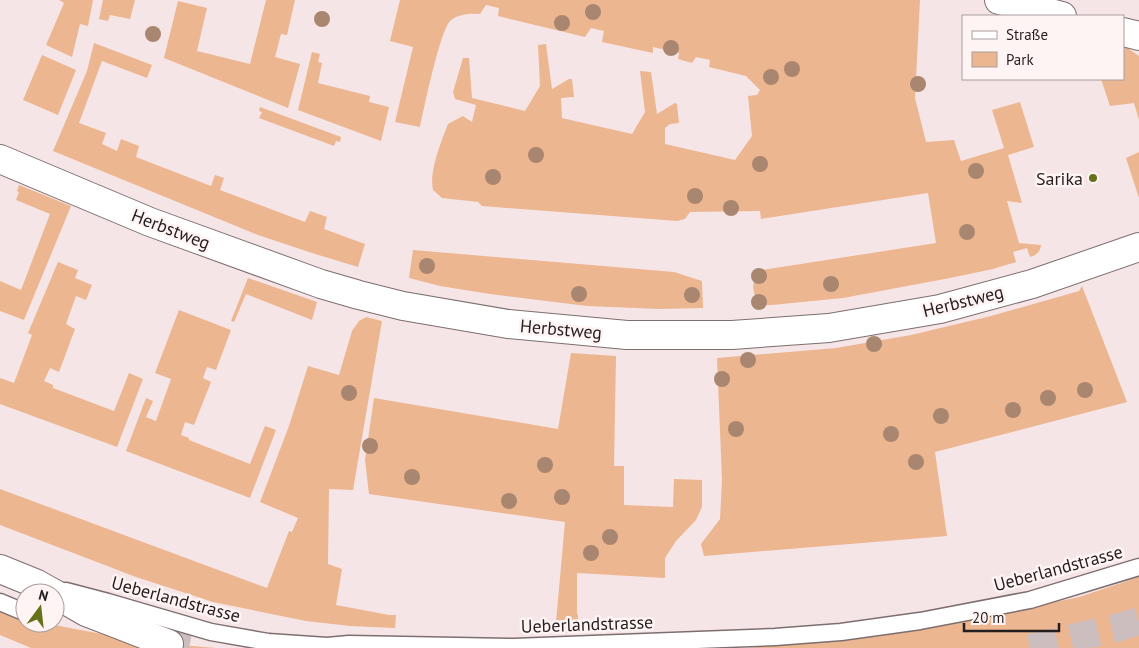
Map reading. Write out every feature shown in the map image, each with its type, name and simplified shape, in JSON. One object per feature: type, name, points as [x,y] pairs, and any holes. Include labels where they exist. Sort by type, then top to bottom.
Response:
[{"type":"main road","points":[[998,0],[1058,15]]},
{"type":"main road","points":[[1124,32],[1139,36]]},
{"type":"main road","name":"Herbstweg","points":[[0,159],[150,222],[340,290],[404,306],[508,324],[627,335],[732,334],[829,328],[940,309],[1032,284],[1139,247]]},
{"type":"main road","points":[[0,569],[32,583]]},
{"type":"main road","points":[[65,600],[86,612],[169,644]]},
{"type":"lane","name":"Ueberlandstrasse","points":[[65,593],[108,602],[211,632],[268,642],[327,646],[349,644],[514,647],[775,637],[841,632],[920,622],[1030,600],[1139,567]]},
{"type":"lane","points":[[0,602],[15,608]]},
{"type":"green space","points":[[59,0],[93,0],[88,26],[80,24],[72,57],[46,45],[64,3]]},
{"type":"green space","points":[[103,0],[135,0],[130,19],[110,15],[108,21],[99,19]]},
{"type":"green space","points":[[266,0],[295,0],[287,35],[281,34],[275,57],[300,64],[288,108],[164,58],[178,1],[207,8],[197,51],[250,64]]},
{"type":"green space","points":[[400,0],[920,0],[915,98],[926,142],[954,140],[961,161],[1004,148],[992,110],[1020,102],[1034,147],[1008,155],[1022,203],[1007,201],[1019,243],[1041,245],[1040,250],[1030,257],[1027,248],[1013,252],[1016,262],[950,278],[843,298],[758,305],[753,286],[755,278],[762,270],[936,243],[928,193],[761,219],[760,211],[690,212],[685,219],[677,221],[482,206],[478,202],[442,198],[433,190],[432,183],[436,157],[442,139],[448,124],[463,116],[472,122],[476,105],[455,99],[453,92],[463,58],[469,58],[472,98],[525,111],[540,86],[538,45],[546,44],[552,89],[572,79],[574,97],[561,98],[562,118],[632,134],[645,112],[640,71],[651,72],[657,114],[675,103],[677,104],[679,123],[670,124],[665,128],[665,144],[735,160],[752,136],[748,96],[757,95],[760,90],[746,76],[709,67],[710,60],[696,57],[692,63],[678,59],[679,53],[653,47],[653,53],[602,42],[604,31],[591,28],[585,37],[498,16],[499,8],[486,5],[480,14],[458,16],[451,20],[447,26],[433,70],[420,127],[395,122],[413,47],[390,41]]},
{"type":"green space","points":[[94,43],[152,65],[147,78],[102,61],[79,123],[106,133],[102,144],[117,151],[121,139],[139,146],[136,157],[211,186],[215,175],[224,178],[220,190],[305,222],[310,211],[327,217],[324,229],[365,244],[358,267],[258,235],[53,151],[87,71]]},
{"type":"green space","points":[[1124,46],[1139,56],[1139,120],[1134,103],[1110,106],[1101,80],[1124,80]]},
{"type":"green space","points":[[312,52],[320,54],[318,62],[322,63],[318,83],[370,96],[369,102],[389,107],[381,141],[298,110]]},
{"type":"green space","points":[[42,55],[76,70],[58,115],[23,100]]},
{"type":"green space","points":[[260,107],[341,137],[340,142],[336,141],[334,146],[259,118],[262,112],[259,111]]},
{"type":"green space","points":[[1139,152],[1139,198],[1126,158]]},
{"type":"green space","points":[[19,185],[71,206],[24,320],[0,311],[0,281],[21,290],[50,214],[16,200]]},
{"type":"green space","points":[[413,250],[674,272],[702,281],[703,308],[659,309],[587,306],[440,286],[409,278]]},
{"type":"green space","points":[[58,262],[78,270],[75,278],[92,285],[86,300],[76,296],[66,324],[75,329],[59,372],[50,368],[44,381],[53,385],[53,388],[114,411],[129,373],[143,379],[117,447],[0,404],[0,378],[14,383],[32,335],[28,333]]},
{"type":"green space","points":[[248,278],[317,302],[312,320],[246,294],[234,322],[231,321]]},
{"type":"green space","points":[[1082,286],[1127,402],[935,452],[947,536],[704,556],[701,544],[720,519],[722,480],[717,358],[836,348],[911,335],[991,316],[1079,291]]},
{"type":"green space","points":[[179,310],[231,330],[216,370],[207,367],[203,378],[211,382],[194,425],[185,422],[181,435],[189,438],[189,440],[250,464],[265,426],[276,430],[250,498],[126,451],[146,398],[153,401],[146,417],[156,421],[171,379],[155,373]]},
{"type":"green space","points":[[366,317],[382,321],[353,490],[329,489],[328,564],[342,569],[336,605],[396,615],[395,628],[350,626],[306,621],[213,602],[136,577],[0,525],[0,489],[267,588],[289,531],[292,532],[298,518],[260,502],[289,426],[308,366],[339,375],[352,331],[359,321]]},
{"type":"green space","points":[[571,353],[616,356],[614,466],[624,466],[624,505],[673,507],[674,479],[702,480],[702,507],[696,520],[676,541],[665,558],[665,578],[577,573],[579,633],[555,633],[565,522],[369,494],[365,460],[374,398],[558,429]]},
{"type":"green space","points":[[1139,577],[1139,648],[746,648],[881,636],[977,619],[1079,597]]},
{"type":"green space","points":[[0,609],[15,614],[15,633],[65,633],[65,627],[145,642],[216,648],[31,648],[0,635]]},
{"type":"tunnel","points":[[1030,648],[1139,621]]},
{"type":"tunnel","points":[[169,644],[189,648]]},
{"type":"place","name":"Sarika","points":[[1093,178]]}]
